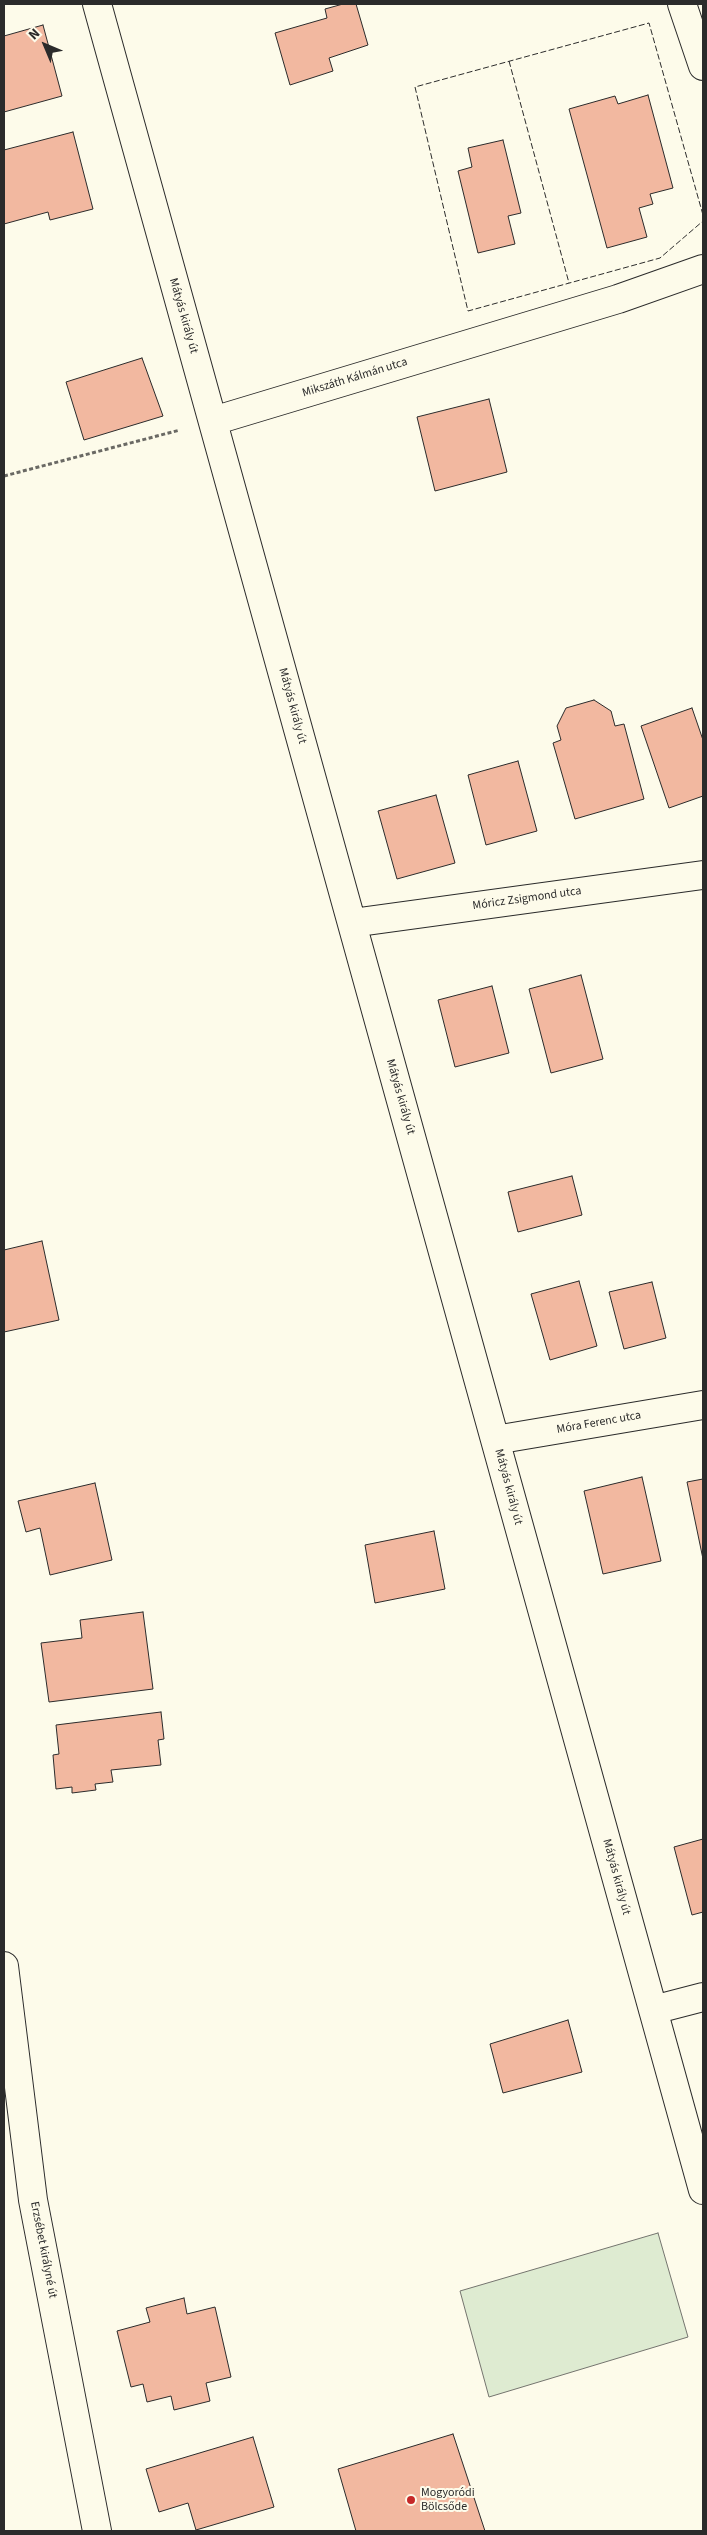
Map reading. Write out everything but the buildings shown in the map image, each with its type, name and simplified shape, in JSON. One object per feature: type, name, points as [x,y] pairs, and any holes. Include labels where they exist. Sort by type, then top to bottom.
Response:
[{"type":"street","name":"Mátyás király út","points":[[97,4],[703,2190]]},
{"type":"street","points":[[682,4],[703,66]]},
{"type":"street","name":"Mikszáth Kálmán utca","points":[[212,421],[618,299],[703,268]]},
{"type":"street","name":"Móricz Zsigmond utca","points":[[352,923],[703,875]]},
{"type":"street","name":"Móra Ferenc utca","points":[[495,1440],[703,1405]]},
{"type":"street","name":"Erzsébet királyné út","points":[[4,1966],[33,2200],[97,2531]]},
{"type":"street","points":[[653,2010],[703,1997]]},
{"type":"path","points":[[4,476],[212,421]]},
{"type":"green space","points":[[658,2233],[688,2337],[489,2397],[460,2291]]},
{"type":"fence","points":[[703,215],[649,23],[415,87],[468,311],[660,258],[703,221]]},
{"type":"fence","points":[[509,61],[569,283]]},
{"type":"place","name":"Mogyoródi Bölcsőde","points":[[411,2500]]}]
